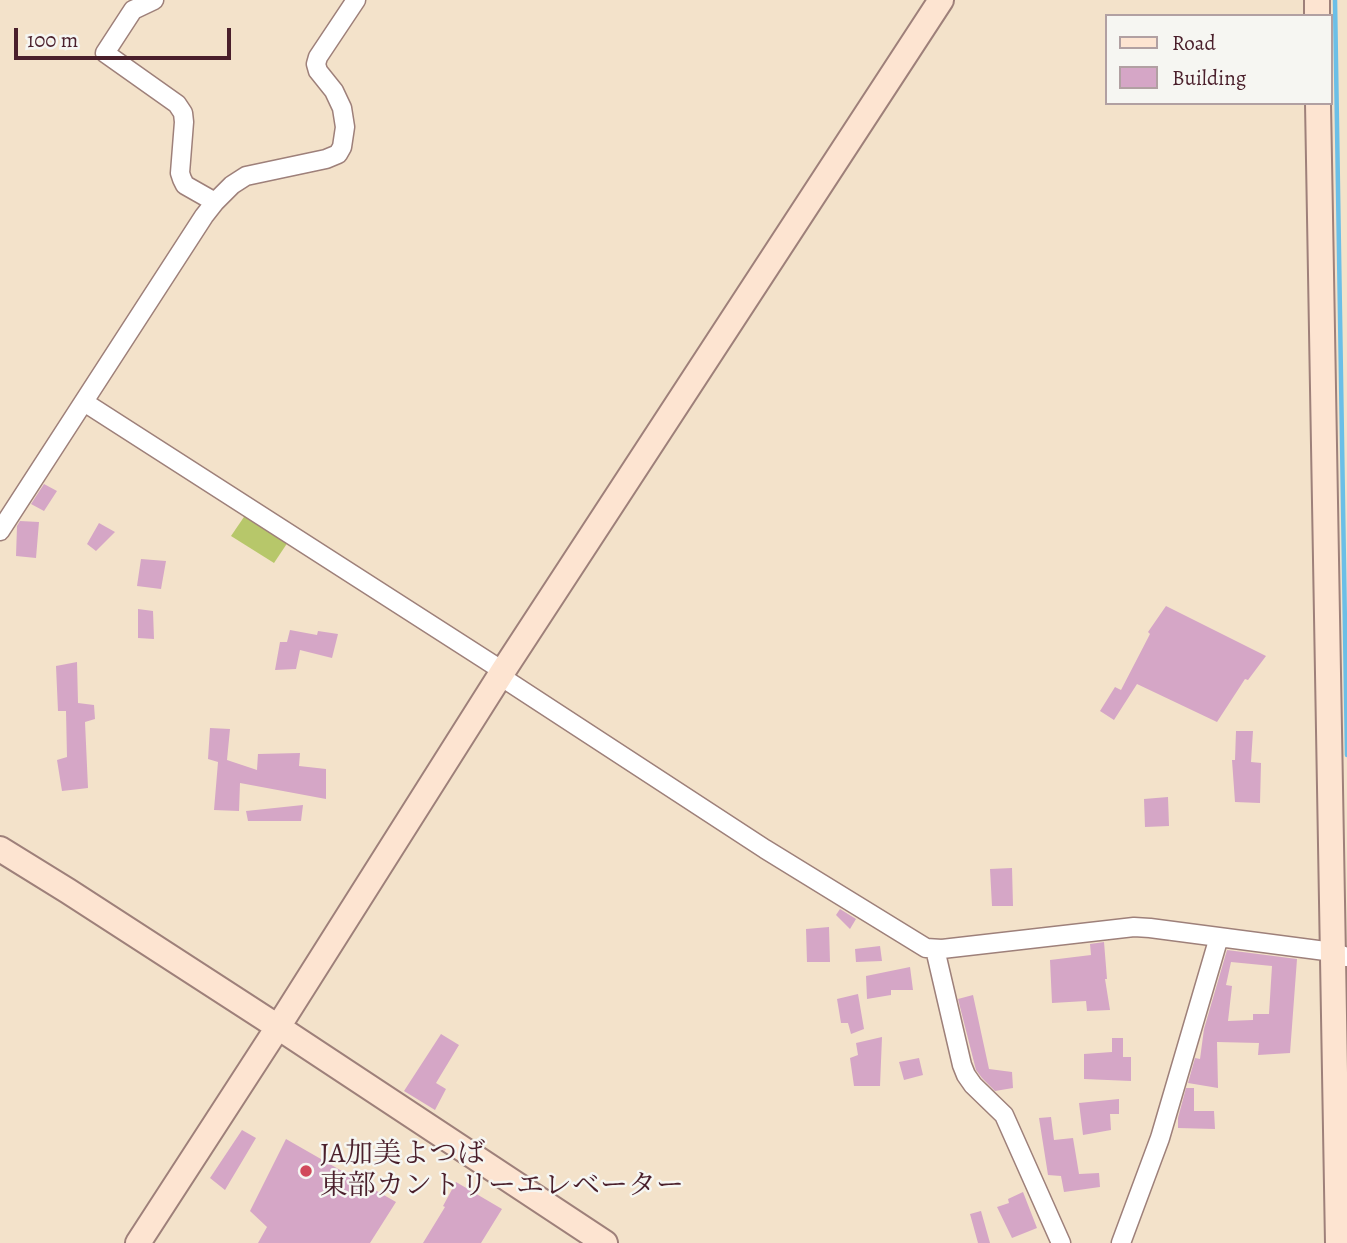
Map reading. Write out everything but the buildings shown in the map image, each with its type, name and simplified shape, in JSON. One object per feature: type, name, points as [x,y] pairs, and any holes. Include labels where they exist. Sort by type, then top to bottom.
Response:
[{"type":"street","points":[[154,0],[133,10],[104,53],[177,104],[183,113],[184,122],[181,179],[185,185],[215,202]]},
{"type":"street","points":[[0,531],[215,202],[232,185],[246,176],[338,154],[342,147],[345,127],[342,108],[316,64],[356,0]]},
{"type":"street","points":[[138,1243],[508,680],[941,0]]},
{"type":"street","points":[[1318,105],[1340,955],[1338,1243]]},
{"type":"street","points":[[84,402],[765,849],[926,948],[1134,927],[1340,955]]},
{"type":"street","points":[[0,849],[278,1027],[605,1243]]},
{"type":"street","points":[[1121,1243],[1160,1139],[1219,937]]},
{"type":"street","points":[[935,949],[966,1075],[1004,1115],[1061,1243]]},
{"type":"green space","points":[[246,514],[288,542],[274,563],[231,536]]},
{"type":"waterway","points":[[1335,0],[1347,755]]},
{"type":"place","name":"JA加美よつば 東部カントリーエレベーター","points":[[306,1171]]}]
